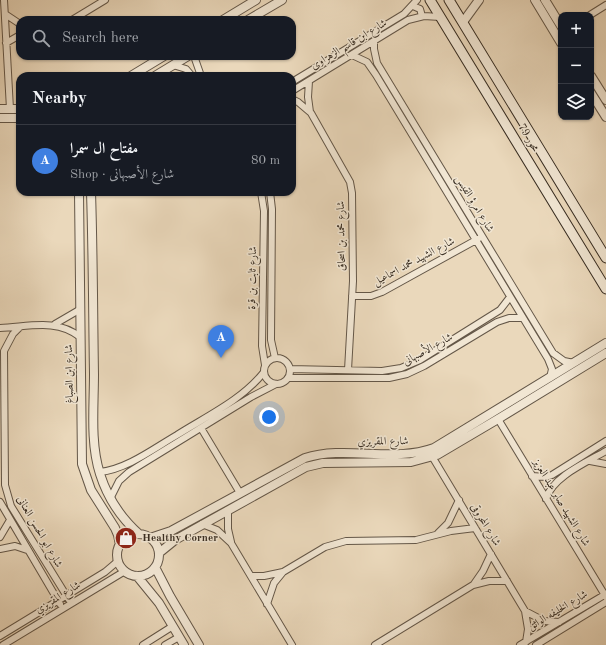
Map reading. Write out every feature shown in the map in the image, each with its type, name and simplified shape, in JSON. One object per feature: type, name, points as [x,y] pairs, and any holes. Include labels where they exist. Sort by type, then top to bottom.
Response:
[{"type":"main road","name":"محور 79","points":[[430,0],[606,289]]},
{"type":"main road","name":"محور 79","points":[[449,0],[606,258]]},
{"type":"main road","points":[[526,158],[532,161],[538,159],[540,153],[538,146]]},
{"type":"main road","points":[[542,184],[542,174],[547,171],[553,172]]},
{"type":"street","points":[[4,0],[10,109]]},
{"type":"street","points":[[79,16],[105,0]]},
{"type":"street","points":[[230,16],[256,0]]},
{"type":"street","points":[[255,16],[282,0]]},
{"type":"street","points":[[463,22],[479,0]]},
{"type":"street","points":[[535,0],[558,38]]},
{"type":"street","points":[[545,0],[558,21]]},
{"type":"street","points":[[415,3],[420,9],[422,16]]},
{"type":"street","name":"شارع ابن قاسم الزهراوى","points":[[296,80],[404,14],[415,3]]},
{"type":"street","points":[[594,12],[606,5]]},
{"type":"street","points":[[4,14],[16,22]]},
{"type":"street","name":"شارع ابن قاسم الزهراوى","points":[[296,88],[408,20],[422,16],[440,17]]},
{"type":"street","points":[[6,43],[16,37]]},
{"type":"street","name":"شارع امرؤ القيس","points":[[374,42],[377,63],[554,353],[564,361],[574,363]]},
{"type":"street","name":"شارع امرؤ القيس","points":[[352,55],[367,62],[374,71],[550,364],[550,378]]},
{"type":"street","points":[[138,72],[157,60]]},
{"type":"street","points":[[162,72],[181,60]]},
{"type":"street","points":[[195,60],[200,72]]},
{"type":"street","points":[[329,60],[333,66]]},
{"type":"street","points":[[173,65],[186,69],[189,72]]},
{"type":"street","name":"شارع محمد بن اسحاق","points":[[309,80],[308,97],[310,113]]},
{"type":"street","points":[[594,81],[606,100]]},
{"type":"street","points":[[594,97],[606,117]]},
{"type":"street","name":"شارع محمد بن اسحاق","points":[[296,101],[310,113],[350,182],[353,250],[348,370]]},
{"type":"street","points":[[0,109],[16,108]]},
{"type":"street","points":[[0,118],[16,118]]},
{"type":"street","name":"شارع ابن الصباغ","points":[[79,196],[79,310],[82,464],[87,483],[115,528],[120,545]]},
{"type":"street","points":[[92,196],[94,422],[96,454],[100,472],[111,497],[123,518],[139,534],[150,538],[159,552],[155,567],[148,574],[137,576]]},
{"type":"street","name":"شارع ثابت بن قرة","points":[[262,196],[264,201],[262,346],[265,365]]},
{"type":"street","name":"شارع ثابت بن قرة","points":[[270,196],[272,209],[271,340],[275,358]]},
{"type":"street","name":"شارع الشهيد محمد اسماعيل","points":[[352,296],[372,296],[382,292],[482,237]]},
{"type":"street","points":[[263,270],[271,270]]},
{"type":"street","name":"شارع الأصبهانى","points":[[290,369],[382,371],[411,365],[500,310],[510,297]]},
{"type":"street","points":[[55,324],[79,310]]},
{"type":"street","name":"شارع الأصبهانى","points":[[288,378],[389,378],[407,374],[424,366],[497,322],[509,318],[523,318]]},
{"type":"street","points":[[0,328],[55,324],[69,328],[80,337]]},
{"type":"street","name":"شارع ابو الحسن العنانى","points":[[20,327],[6,344],[3,358],[5,485],[10,503],[71,603]]},
{"type":"street","name":"شارع المقريزي","points":[[150,538],[171,532],[297,461],[316,455],[430,453],[606,343]]},
{"type":"street","name":"شارع المقريزي","points":[[159,552],[202,524],[311,465],[323,463],[411,462],[498,420],[606,353]]},
{"type":"street","points":[[111,497],[116,486],[124,476],[200,428],[276,384],[281,384],[288,378],[290,369],[285,360],[275,358],[265,365],[264,372],[266,379],[276,384]]},
{"type":"street","points":[[100,472],[120,467],[228,404],[252,385],[264,372]]},
{"type":"street","name":"شارع الشهيد صابر عبد العزيز","points":[[498,420],[606,595]]},
{"type":"street","points":[[200,428],[240,493]]},
{"type":"street","points":[[532,476],[546,477],[606,441]]},
{"type":"street","points":[[546,499],[548,492],[556,482],[606,451]]},
{"type":"street","name":"شارع المحروقى","points":[[430,453],[525,610],[528,623],[523,643]]},
{"type":"street","points":[[584,455],[588,461],[606,464]]},
{"type":"street","points":[[436,534],[448,524],[459,500]]},
{"type":"street","points":[[1,504],[10,503]]},
{"type":"street","name":"شارع ابو الحسن العنانى","points":[[1,504],[63,608]]},
{"type":"street","points":[[228,510],[228,529],[231,543]]},
{"type":"street","points":[[0,537],[10,520]]},
{"type":"street","points":[[202,524],[217,530],[231,543],[292,645]]},
{"type":"street","points":[[251,576],[270,576],[283,572],[335,543],[346,541],[416,540],[436,534],[475,528]]},
{"type":"street","points":[[139,534],[126,538],[120,545],[118,561],[126,571],[137,576],[152,593],[184,645]]},
{"type":"street","points":[[0,549],[15,546],[28,550]]},
{"type":"street","points":[[472,585],[483,571],[491,554]]},
{"type":"street","name":"شارع المقريزي","points":[[0,636],[66,596],[118,561]]},
{"type":"street","points":[[155,567],[199,645]]},
{"type":"street","name":"شارع المقريزي","points":[[3,645],[126,571]]},
{"type":"street","points":[[267,604],[274,584],[283,572]]},
{"type":"street","points":[[374,645],[472,585],[489,581],[507,581]]},
{"type":"street","name":"شارع الخليفه الواثق","points":[[523,643],[606,595]]},
{"type":"street","name":"شارع الخليفه الواثق","points":[[536,645],[606,602]]},
{"type":"street","points":[[525,610],[537,618],[559,622]]},
{"type":"street","points":[[144,645],[173,626]]},
{"type":"street","points":[[166,645],[179,637]]},
{"type":"place","name":"مفتاح ال سمرا","points":[[221,358]]},
{"type":"place","name":"Healthy Corner","points":[[126,538]]}]
